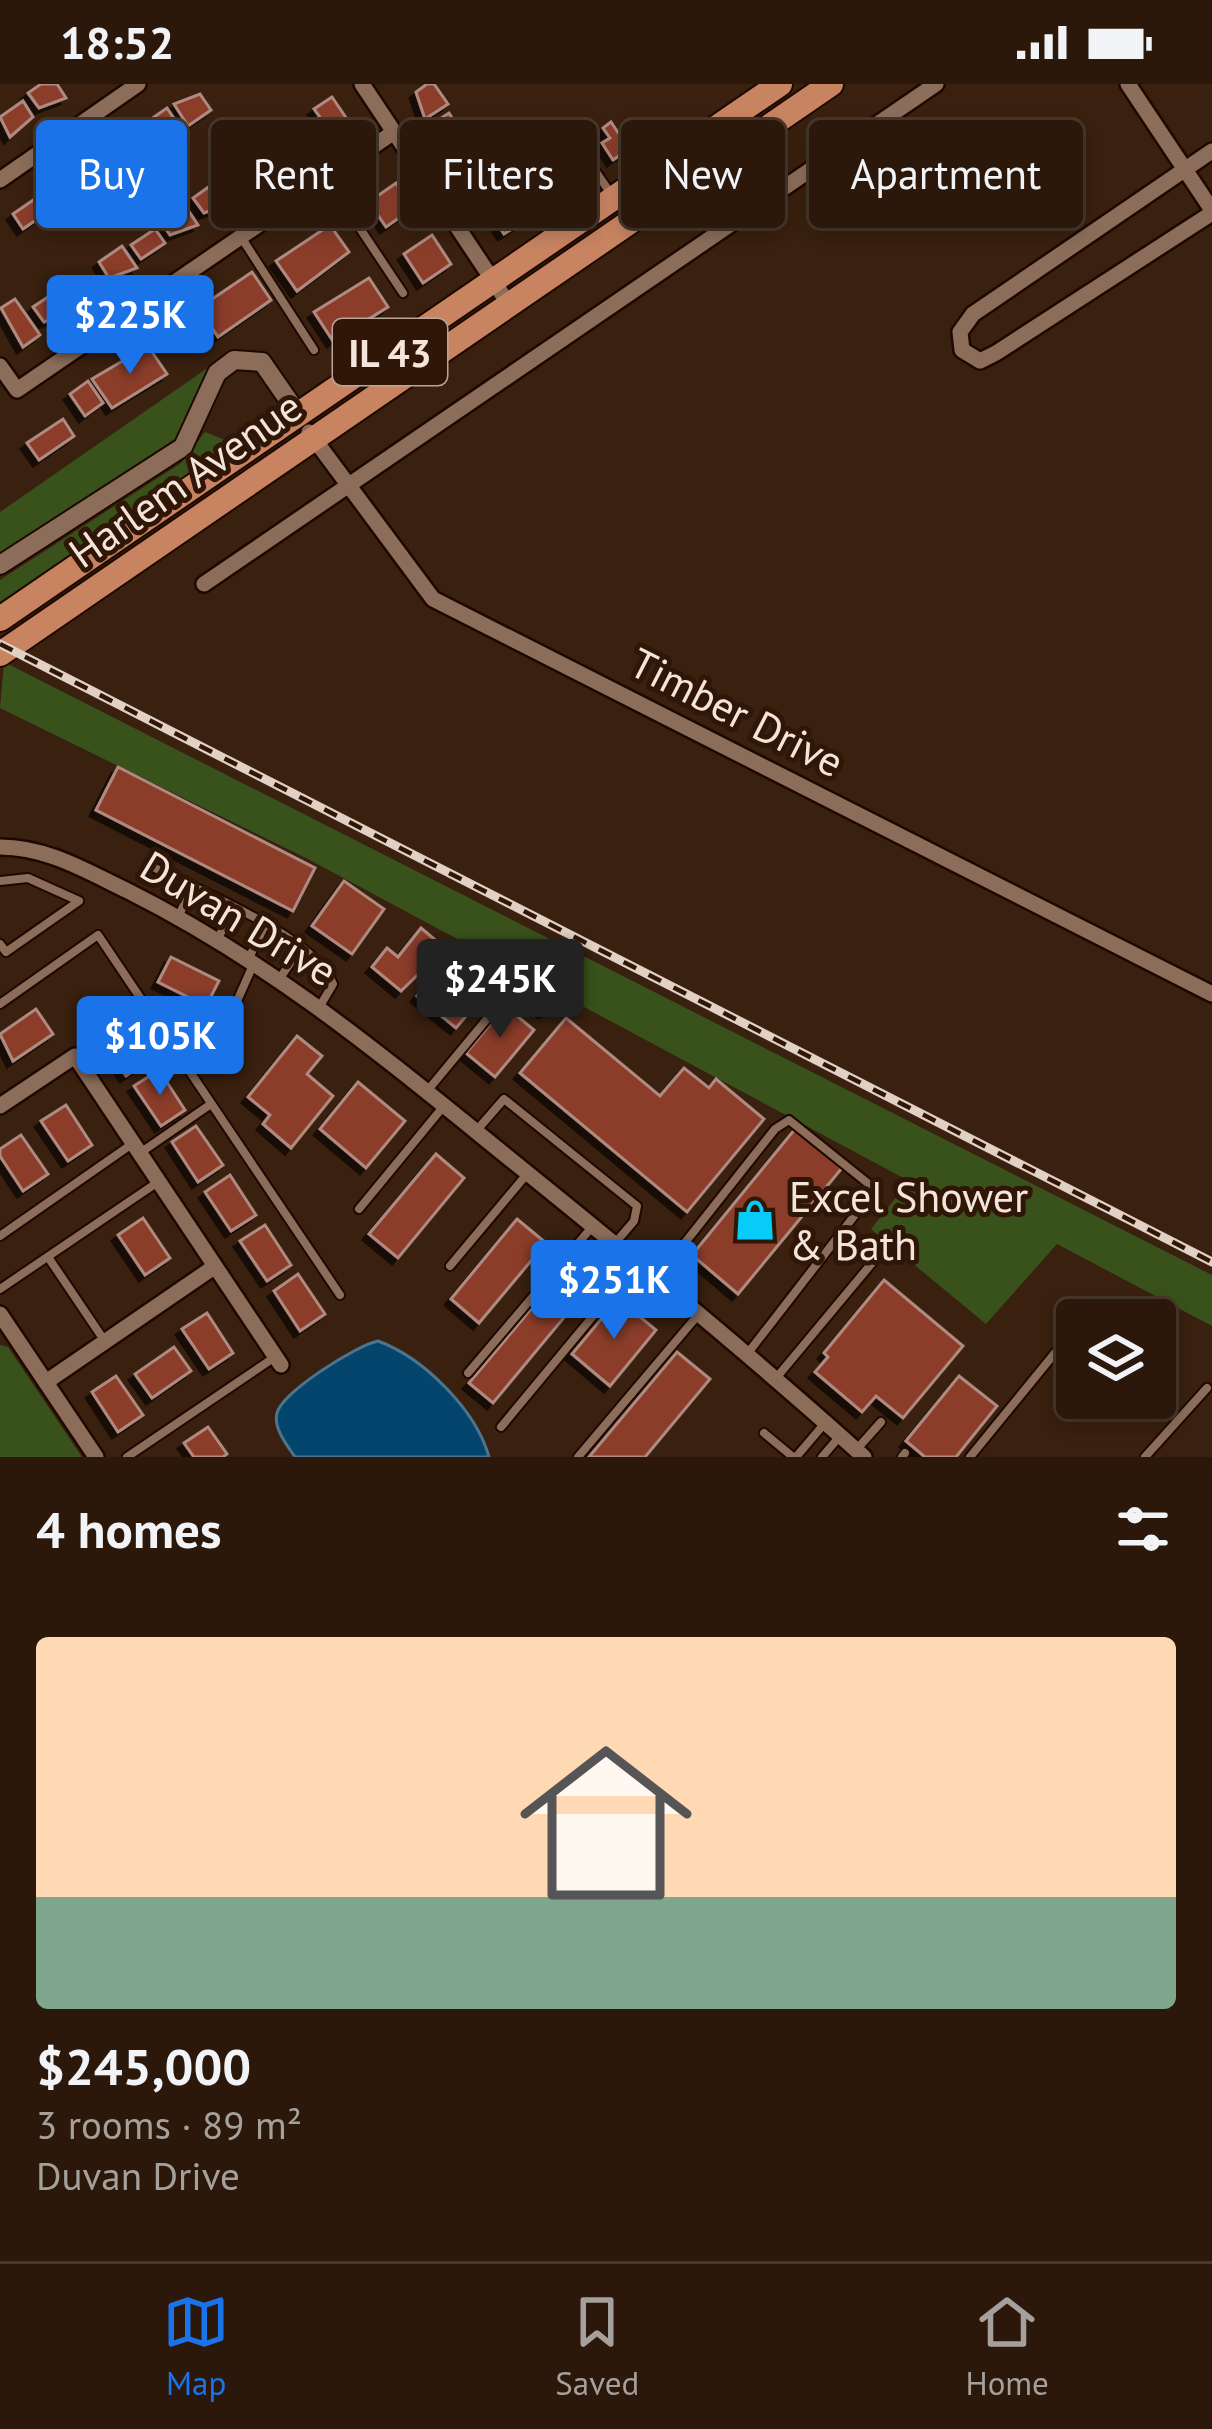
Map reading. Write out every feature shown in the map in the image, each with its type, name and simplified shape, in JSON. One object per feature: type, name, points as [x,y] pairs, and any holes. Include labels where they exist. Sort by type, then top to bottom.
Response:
[{"type":"main road","name":"Harlem Avenue","points":[[727,120],[780,84]]},
{"type":"main road","name":"Harlem Avenue","points":[[779,120],[831,84]]},
{"type":"main road","name":"Harlem Avenue","points":[[597,210],[621,194]]},
{"type":"main road","name":"Harlem Avenue","points":[[0,619],[571,228]]},
{"type":"main road","name":"Harlem Avenue","points":[[0,654],[623,228]]},
{"type":"street","points":[[0,180],[138,84]]},
{"type":"street","points":[[362,84],[510,306]]},
{"type":"street","points":[[204,584],[936,84]]},
{"type":"street","points":[[1128,84],[1185,169],[1212,212],[996,353],[980,361],[962,350],[960,332],[973,314],[1185,169],[1212,151]]},
{"type":"street","points":[[376,144],[394,132]]},
{"type":"street","points":[[0,366],[17,390],[254,228]]},
{"type":"street","points":[[0,565],[184,447],[218,373],[234,359],[262,362],[298,414]]},
{"type":"street","name":"Timber Drive","points":[[298,414],[346,486],[433,599],[1212,994]]},
{"type":"street","name":"Duvan Drive","points":[[0,847],[24,847],[64,859],[218,938],[320,1006],[638,1262],[860,1454]]},
{"type":"street","points":[[0,1106],[75,1056],[279,1361]]},
{"type":"street","points":[[46,1382],[214,1268]]},
{"type":"street","points":[[2,1321],[96,1457]]},
{"type":"lane","points":[[597,174],[614,199]]},
{"type":"lane","points":[[360,228],[403,293]]},
{"type":"lane","points":[[241,237],[314,350]]},
{"type":"lane","points":[[151,866],[301,949],[332,979],[332,990],[320,1006]]},
{"type":"lane","points":[[0,880],[28,878],[79,901],[6,952],[0,944]]},
{"type":"lane","points":[[178,917],[193,888]]},
{"type":"lane","points":[[218,938],[234,909]]},
{"type":"lane","points":[[197,1018],[221,1037],[265,925]]},
{"type":"lane","points":[[0,1004],[98,935],[340,1295]]},
{"type":"lane","points":[[280,978],[301,949]]},
{"type":"lane","points":[[426,1091],[511,990],[539,1013]]},
{"type":"lane","points":[[476,1131],[504,1099],[637,1207],[634,1221],[615,1244]]},
{"type":"lane","points":[[0,1235],[212,1104]]},
{"type":"lane","points":[[359,1209],[444,1106]]},
{"type":"lane","points":[[657,1278],[775,1129],[789,1120],[875,1189],[748,1354]]},
{"type":"lane","points":[[450,1266],[527,1173]]},
{"type":"lane","points":[[0,1289],[158,1182]]},
{"type":"lane","points":[[468,1373],[593,1226]]},
{"type":"lane","points":[[776,1378],[882,1251]]},
{"type":"lane","points":[[48,1257],[105,1342]]},
{"type":"lane","points":[[501,1427],[638,1262]]},
{"type":"lane","points":[[578,1457],[699,1313]]},
{"type":"lane","points":[[970,1457],[1056,1351]]},
{"type":"lane","points":[[127,1457],[279,1361]]},
{"type":"lane","points":[[1145,1457],[1208,1388]]},
{"type":"lane","points":[[764,1433],[794,1457],[826,1422]]},
{"type":"lane","points":[[860,1454],[881,1422]]},
{"type":"lane","points":[[822,1457],[841,1436]]},
{"type":"green space","points":[[209,367],[178,437],[0,555],[0,512]]},
{"type":"green space","points":[[205,432],[240,446],[0,610],[0,580],[181,463]]},
{"type":"green space","points":[[4,662],[1212,1275],[1212,1326],[1176,1307],[1176,1299],[1161,1299],[1057,1244],[986,1324],[871,1229],[909,1181],[308,859],[0,708]]},
{"type":"green space","points":[[0,1345],[8,1347],[82,1457],[0,1457]]},
{"type":"water","points":[[378,1341],[413,1360],[446,1388],[473,1421],[489,1457],[295,1457],[277,1425],[282,1404],[322,1371]]},
{"type":"building","points":[[41,84],[57,84],[66,98],[39,108],[28,93]]},
{"type":"building","points":[[434,84],[448,104],[425,119],[416,92]]},
{"type":"building","points":[[200,94],[211,110],[188,126],[174,104]]},
{"type":"building","points":[[332,97],[348,120],[322,120],[314,109]]},
{"type":"building","points":[[23,101],[33,117],[10,137],[0,117]]},
{"type":"building","points":[[167,108],[175,120],[150,120]]},
{"type":"building","points":[[611,122],[621,137],[621,154],[613,160],[602,143],[610,138],[603,128]]},
{"type":"building","points":[[396,183],[400,189],[400,217],[386,227],[376,212],[376,197]]},
{"type":"building","points":[[211,185],[211,210],[204,213],[193,198]]},
{"type":"building","points":[[36,198],[36,220],[23,229],[13,214]]},
{"type":"building","points":[[187,208],[198,225],[170,235],[165,228],[187,228]]},
{"type":"building","points":[[326,228],[332,228],[349,252],[297,291],[276,261]]},
{"type":"building","points":[[155,229],[165,243],[141,259],[131,245]]},
{"type":"building","points":[[432,235],[451,264],[423,283],[404,254]]},
{"type":"building","points":[[122,246],[137,268],[109,278],[99,262]]},
{"type":"building","points":[[252,272],[271,300],[218,337],[199,308]]},
{"type":"building","points":[[91,278],[101,293],[77,309],[67,295]]},
{"type":"building","points":[[369,278],[388,307],[333,341],[314,312]]},
{"type":"building","points":[[57,291],[72,312],[44,322],[33,307]]},
{"type":"building","points":[[15,299],[40,335],[23,347],[1,308]]},
{"type":"building","points":[[148,346],[167,374],[112,408],[92,379]]},
{"type":"building","points":[[88,381],[103,403],[85,416],[70,394]]},
{"type":"building","points":[[63,419],[74,436],[39,460],[27,443]]},
{"type":"building","points":[[118,767],[315,868],[293,911],[96,810]]},
{"type":"building","points":[[344,881],[384,909],[352,954],[312,926]]},
{"type":"building","points":[[421,928],[445,948],[401,991],[372,967],[387,948],[398,957]]},
{"type":"building","points":[[171,957],[219,981],[206,1006],[158,982]]},
{"type":"building","points":[[444,963],[483,996],[456,1028],[417,996]]},
{"type":"building","points":[[505,1006],[534,1030],[495,1077],[466,1053]]},
{"type":"building","points":[[36,1009],[53,1034],[13,1061],[0,1034]]},
{"type":"building","points":[[566,1018],[660,1096],[684,1068],[709,1088],[716,1079],[764,1119],[687,1212],[520,1073]]},
{"type":"building","points":[[125,1019],[151,1059],[126,1076],[100,1036]]},
{"type":"building","points":[[297,1036],[322,1056],[307,1074],[333,1096],[291,1148],[263,1124],[270,1115],[248,1097]]},
{"type":"building","points":[[159,1070],[185,1110],[161,1126],[134,1086]]},
{"type":"building","points":[[358,1082],[405,1121],[366,1168],[320,1129]]},
{"type":"building","points":[[66,1105],[92,1145],[68,1161],[41,1121]]},
{"type":"building","points":[[196,1126],[223,1165],[198,1182],[172,1142]]},
{"type":"building","points":[[795,1129],[842,1168],[738,1294],[692,1255]]},
{"type":"building","points":[[21,1135],[48,1174],[23,1191],[0,1156],[0,1149]]},
{"type":"building","points":[[436,1154],[464,1178],[398,1258],[369,1234]]},
{"type":"building","points":[[230,1175],[256,1215],[231,1231],[205,1192]]},
{"type":"building","points":[[143,1218],[170,1258],[145,1275],[118,1235]]},
{"type":"building","points":[[517,1219],[546,1243],[479,1323],[451,1299]]},
{"type":"building","points":[[265,1225],[291,1265],[267,1281],[240,1241]]},
{"type":"building","points":[[563,1271],[586,1291],[493,1403],[469,1383]]},
{"type":"building","points":[[298,1274],[325,1314],[300,1331],[274,1291]]},
{"type":"building","points":[[884,1280],[963,1346],[903,1418],[876,1396],[862,1412],[815,1372],[828,1357],[824,1353]]},
{"type":"building","points":[[618,1299],[656,1330],[610,1386],[572,1354]]},
{"type":"building","points":[[207,1313],[233,1353],[209,1369],[182,1329]]},
{"type":"building","points":[[174,1347],[191,1371],[152,1398],[135,1374]]},
{"type":"building","points":[[677,1352],[710,1379],[645,1457],[589,1457]]},
{"type":"building","points":[[116,1376],[143,1415],[118,1432],[92,1392]]},
{"type":"building","points":[[959,1376],[997,1406],[956,1457],[925,1457],[906,1441]]},
{"type":"building","points":[[208,1427],[227,1454],[223,1457],[194,1457],[184,1443]]},
{"type":"railway","points":[[0,644],[1212,1262]]},
{"type":"place","name":"Excel Shower & Bath","points":[[755,1220]]}]
